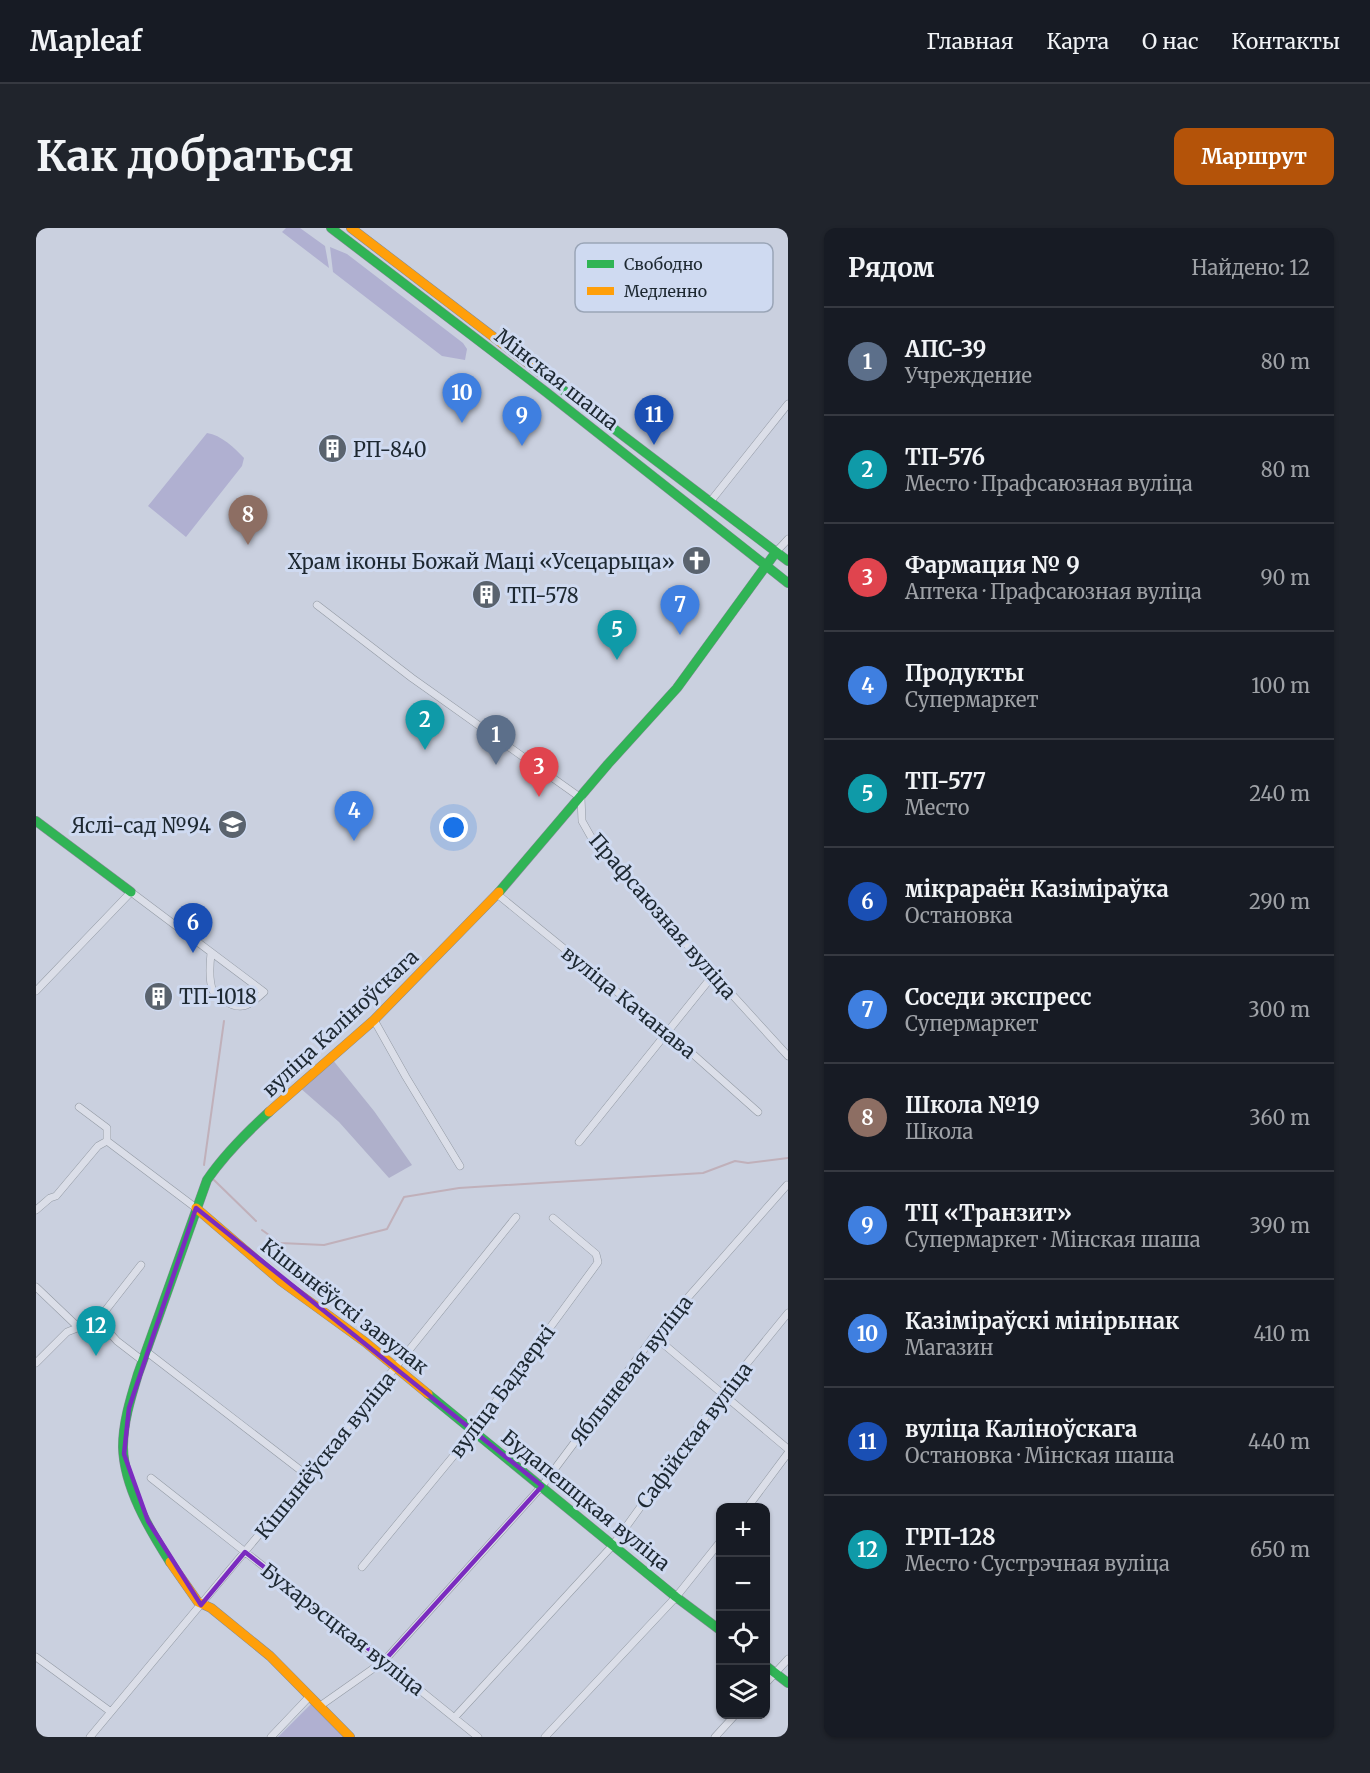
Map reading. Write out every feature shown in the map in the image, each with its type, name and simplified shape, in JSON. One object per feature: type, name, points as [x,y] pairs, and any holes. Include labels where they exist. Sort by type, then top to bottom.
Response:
[{"type":"main road","name":"Мінская шаша","points":[[331,228],[546,392],[788,583]]},
{"type":"main road","name":"Мінская шаша","points":[[351,228],[788,561]]},
{"type":"main road","name":"вуліца Каліноўскага","points":[[201,1605],[170,1562],[148,1521],[132,1485],[124,1454],[129,1408],[207,1180],[250,1130],[374,1020],[498,894],[608,764],[677,688],[776,552]]},
{"type":"main road","points":[[37,822],[131,892]]},
{"type":"main road","name":"Кішынёўскі завулак","points":[[196,1208],[281,1281],[333,1317],[474,1431]]},
{"type":"main road","name":"Будапешцкая вуліца","points":[[474,1431],[676,1597]]},
{"type":"main road","points":[[676,1597],[716,1627]]},
{"type":"main road","points":[[201,1605],[211,1608],[270,1656],[350,1737]]},
{"type":"main road","points":[[770,1670],[788,1683]]},
{"type":"street","points":[[710,502],[788,404]]},
{"type":"street","name":"вуліца Каліноўскага","points":[[776,552],[788,538]]},
{"type":"street","points":[[317,605],[412,678],[581,798]]},
{"type":"street","name":"Прафсаюзная вуліца","points":[[581,798],[582,821],[595,844],[788,1056]]},
{"type":"street","points":[[36,991],[131,892],[211,952],[264,992],[239,1008],[233,1007],[217,996],[213,990],[211,952]]},
{"type":"street","name":"вуліца Качанава","points":[[498,894],[667,1033],[758,1112]]},
{"type":"street","points":[[579,1142],[714,974]]},
{"type":"street","points":[[374,1020],[460,1166]]},
{"type":"street","points":[[79,1107],[107,1128],[108,1141],[196,1208]]},
{"type":"street","points":[[36,1210],[50,1198],[56,1196],[98,1146],[108,1141]]},
{"type":"street","name":"Яблыневая вуліца","points":[[320,1706],[384,1661],[542,1486],[654,1336],[787,1185]]},
{"type":"street","name":"Кішынёўская вуліца","points":[[90,1737],[308,1476],[516,1217]]},
{"type":"street","name":"вуліца Бадзеркі","points":[[362,1567],[474,1431],[598,1262],[597,1254],[553,1218]]},
{"type":"street","points":[[36,1364],[67,1332],[98,1320],[141,1265]]},
{"type":"street","points":[[36,1287],[78,1327]]},
{"type":"street","name":"Сафійская вуліца","points":[[455,1717],[613,1545],[722,1394],[788,1313]]},
{"type":"street","points":[[98,1320],[117,1341],[145,1357],[308,1476]]},
{"type":"street","points":[[654,1336],[788,1451],[751,1503]]},
{"type":"street","name":"Бухарэсцкая вуліца","points":[[151,1478],[478,1737]]},
{"type":"street","name":"Будапешцкая вуліца","points":[[545,1737],[676,1597],[716,1547]]},
{"type":"street","points":[[36,1657],[111,1712]]},
{"type":"street","points":[[770,1678],[788,1659]]},
{"type":"street","points":[[271,1737],[310,1696]]},
{"type":"street","points":[[715,1737],[731,1719]]},
{"type":"highlighted area","points":[[196,1208],[542,1486],[384,1661],[245,1552],[201,1605],[148,1521],[124,1454],[129,1408]]},
{"type":"shaded area","points":[[286,228],[300,228],[325,246],[329,268],[282,232]]},
{"type":"shaded area","points":[[330,247],[347,254],[463,343],[467,349],[465,360],[442,356],[333,272]]},
{"type":"shaded area","points":[[207,433],[222,439],[244,458],[242,466],[186,537],[148,506]]},
{"type":"shaded area","points":[[332,1059],[374,1111],[412,1165],[389,1178],[339,1122],[299,1087]]},
{"type":"shaded area","points":[[311,1704],[344,1737],[278,1737]]},
{"type":"waterway","points":[[204,1165],[224,1021]]},
{"type":"waterway","points":[[262,1230],[280,1243],[324,1245],[387,1229],[404,1197],[459,1188],[703,1173],[735,1161],[748,1163],[788,1158]]},
{"type":"waterway","points":[[214,1180],[256,1221]]},
{"type":"traffic: fast","points":[[331,228],[546,392],[788,583]]},
{"type":"traffic: fast","points":[[542,374],[788,561]]},
{"type":"traffic: fast","points":[[499,892],[608,764],[677,688],[776,552]]},
{"type":"traffic: fast","points":[[36,821],[131,892]]},
{"type":"traffic: fast","points":[[170,1562],[146,1522],[133,1492],[124,1462],[124,1428],[138,1374],[207,1180],[236,1144],[269,1112]]},
{"type":"traffic: fast","points":[[428,1394],[676,1597],[716,1627]]},
{"type":"traffic: fast","points":[[770,1669],[788,1683]]},
{"type":"traffic: slow","points":[[351,228],[542,374]]},
{"type":"traffic: slow","points":[[269,1112],[374,1020],[499,892]]},
{"type":"traffic: slow","points":[[196,1208],[281,1281],[365,1342],[428,1394]]},
{"type":"traffic: slow","points":[[170,1562],[198,1602],[211,1608],[270,1656],[350,1737]]},
{"type":"place","name":"Казіміраўскі мінірынак","points":[[462,423]]},
{"type":"place","name":"вуліца Каліноўскага","points":[[654,445]]},
{"type":"place","name":"ТЦ «Транзит»","points":[[522,446]]},
{"type":"place","name":"РП-840","points":[[332,449]]},
{"type":"place","name":"Школа №19","points":[[248,545]]},
{"type":"place","name":"Храм іконы Божай Маці «Усецарыца»","points":[[696,561]]},
{"type":"place","name":"ТП-578","points":[[486,595]]},
{"type":"place","name":"Соседи экспресс","points":[[680,635]]},
{"type":"place","name":"ТП-577","points":[[617,660]]},
{"type":"place","name":"ТП-576","points":[[425,750]]},
{"type":"place","name":"АПС-39","points":[[496,765]]},
{"type":"place","name":"Фармация № 9","points":[[539,797]]},
{"type":"place","name":"Яслі-сад №94","points":[[232,825]]},
{"type":"place","name":"Продукты","points":[[354,841]]},
{"type":"place","name":"мікрараён Казіміраўка","points":[[193,953]]},
{"type":"place","name":"ТП-1018","points":[[158,996]]},
{"type":"place","name":"ГРП-128","points":[[96,1356]]}]
